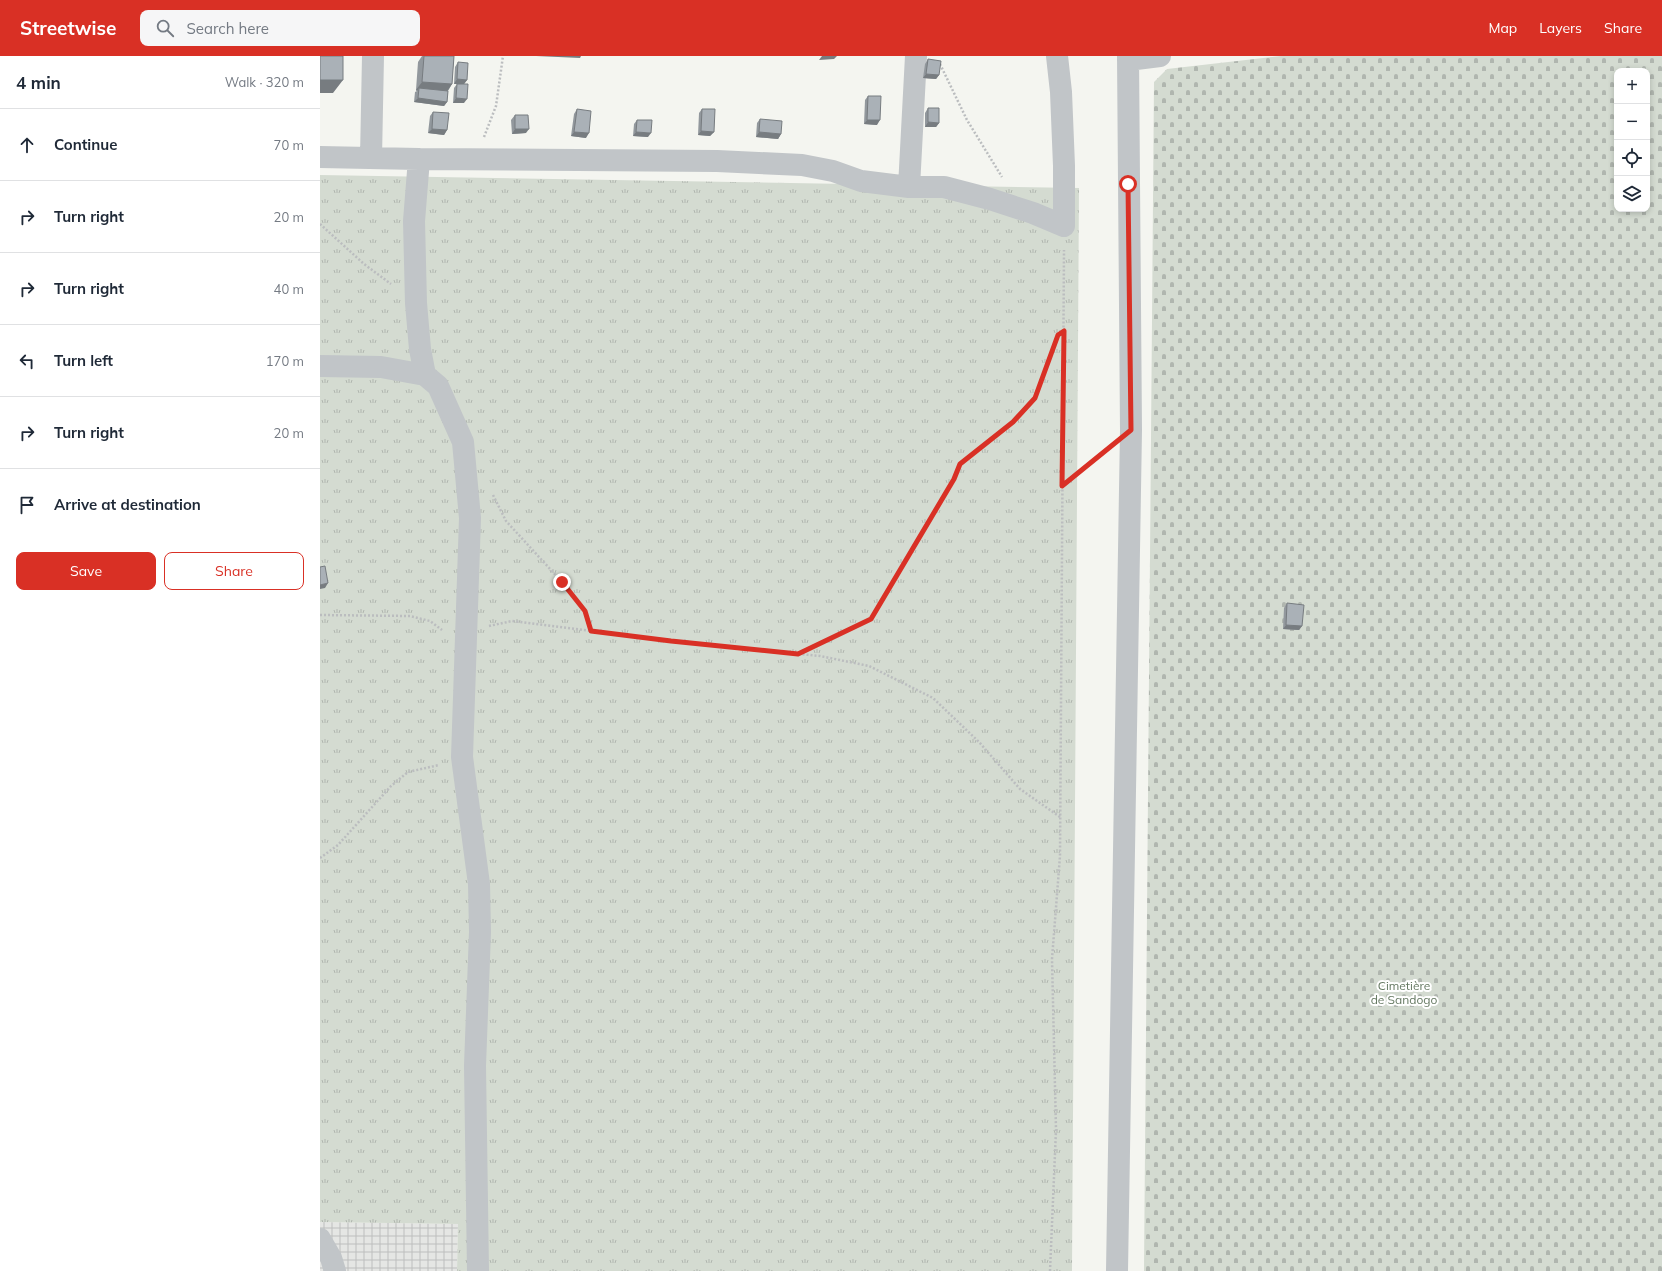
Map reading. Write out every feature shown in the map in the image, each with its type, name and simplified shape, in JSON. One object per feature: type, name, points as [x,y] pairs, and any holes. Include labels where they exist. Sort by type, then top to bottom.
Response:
[{"type":"street","points":[[371,158],[373,56]]},
{"type":"street","points":[[909,187],[916,56]]},
{"type":"street","points":[[320,157],[475,160],[717,161],[780,164],[833,171],[861,181],[909,187],[944,187],[990,199],[1033,213],[1064,226],[1064,166],[1061,92],[1057,56]]},
{"type":"street","points":[[1117,1271],[1131,430],[1128,58],[1160,56]]},
{"type":"street","points":[[419,159],[414,221],[416,303],[420,349],[425,375]]},
{"type":"street","points":[[320,366],[381,367],[425,375],[438,386],[463,442],[470,518],[467,644],[462,757],[480,884],[480,932],[475,1066],[478,1271]]},
{"type":"street","points":[[320,1239],[331,1258],[335,1271]]},
{"type":"path","points":[[475,160],[496,106],[503,56]]},
{"type":"path","points":[[940,63],[967,120],[1002,178]]},
{"type":"path","points":[[320,224],[364,264],[416,303]]},
{"type":"path","points":[[1050,1271],[1056,1130],[1052,959],[1060,856],[1064,226]]},
{"type":"path","points":[[798,654],[871,619],[954,479],[960,464],[1013,422],[1035,398],[1058,335],[1064,331]]},
{"type":"path","points":[[1062,486],[1131,430]]},
{"type":"path","points":[[492,494],[506,521],[562,582],[585,611],[591,631]]},
{"type":"path","points":[[320,615],[410,616],[430,621],[467,644],[493,624],[512,621],[671,641],[820,656],[868,666],[933,698],[979,742],[1020,789],[1060,817]]},
{"type":"path","points":[[320,858],[338,845],[391,786],[408,772],[427,768],[462,757]]},
{"type":"shaded area","points":[[320,1222],[458,1224],[457,1271],[320,1271]]},
{"type":"green space","name":"Cimetière de Sandogo","points":[[1281,56],[1662,56],[1662,1271],[1144,1271],[1154,82],[1167,69]]},
{"type":"green space","points":[[320,175],[1079,188],[1072,1271],[457,1271],[458,1224],[320,1222]]},
{"type":"building","points":[[320,56],[343,56],[343,80],[320,80]]},
{"type":"building","points":[[424,56],[454,56],[452,84],[422,82]]},
{"type":"building","points":[[928,59],[941,61],[939,75],[926,74]]},
{"type":"building","points":[[458,62],[468,63],[467,80],[457,79]]},
{"type":"building","points":[[457,84],[468,84],[467,99],[456,98]]},
{"type":"building","points":[[419,88],[448,91],[447,102],[418,98]]},
{"type":"building","points":[[868,96],[881,96],[880,120],[867,120]]},
{"type":"building","points":[[928,108],[939,108],[939,123],[928,122]]},
{"type":"building","points":[[577,109],[591,111],[589,133],[574,132]]},
{"type":"building","points":[[702,109],[715,109],[714,132],[701,131]]},
{"type":"building","points":[[433,112],[449,113],[447,130],[432,129]]},
{"type":"building","points":[[515,115],[528,115],[529,129],[515,129]]},
{"type":"building","points":[[760,119],[782,121],[781,134],[759,132]]},
{"type":"building","points":[[637,120],[652,120],[651,133],[636,132]]},
{"type":"building","points":[[325,566],[328,583],[320,585],[320,567]]},
{"type":"building","points":[[1287,603],[1304,605],[1302,626],[1286,625]]},
{"type":"route","points":[[562,582],[585,611],[591,631],[671,641],[798,654],[871,619],[954,479],[960,464],[1013,422],[1035,398],[1058,335],[1064,331],[1062,486],[1131,430],[1128,184]]}]
